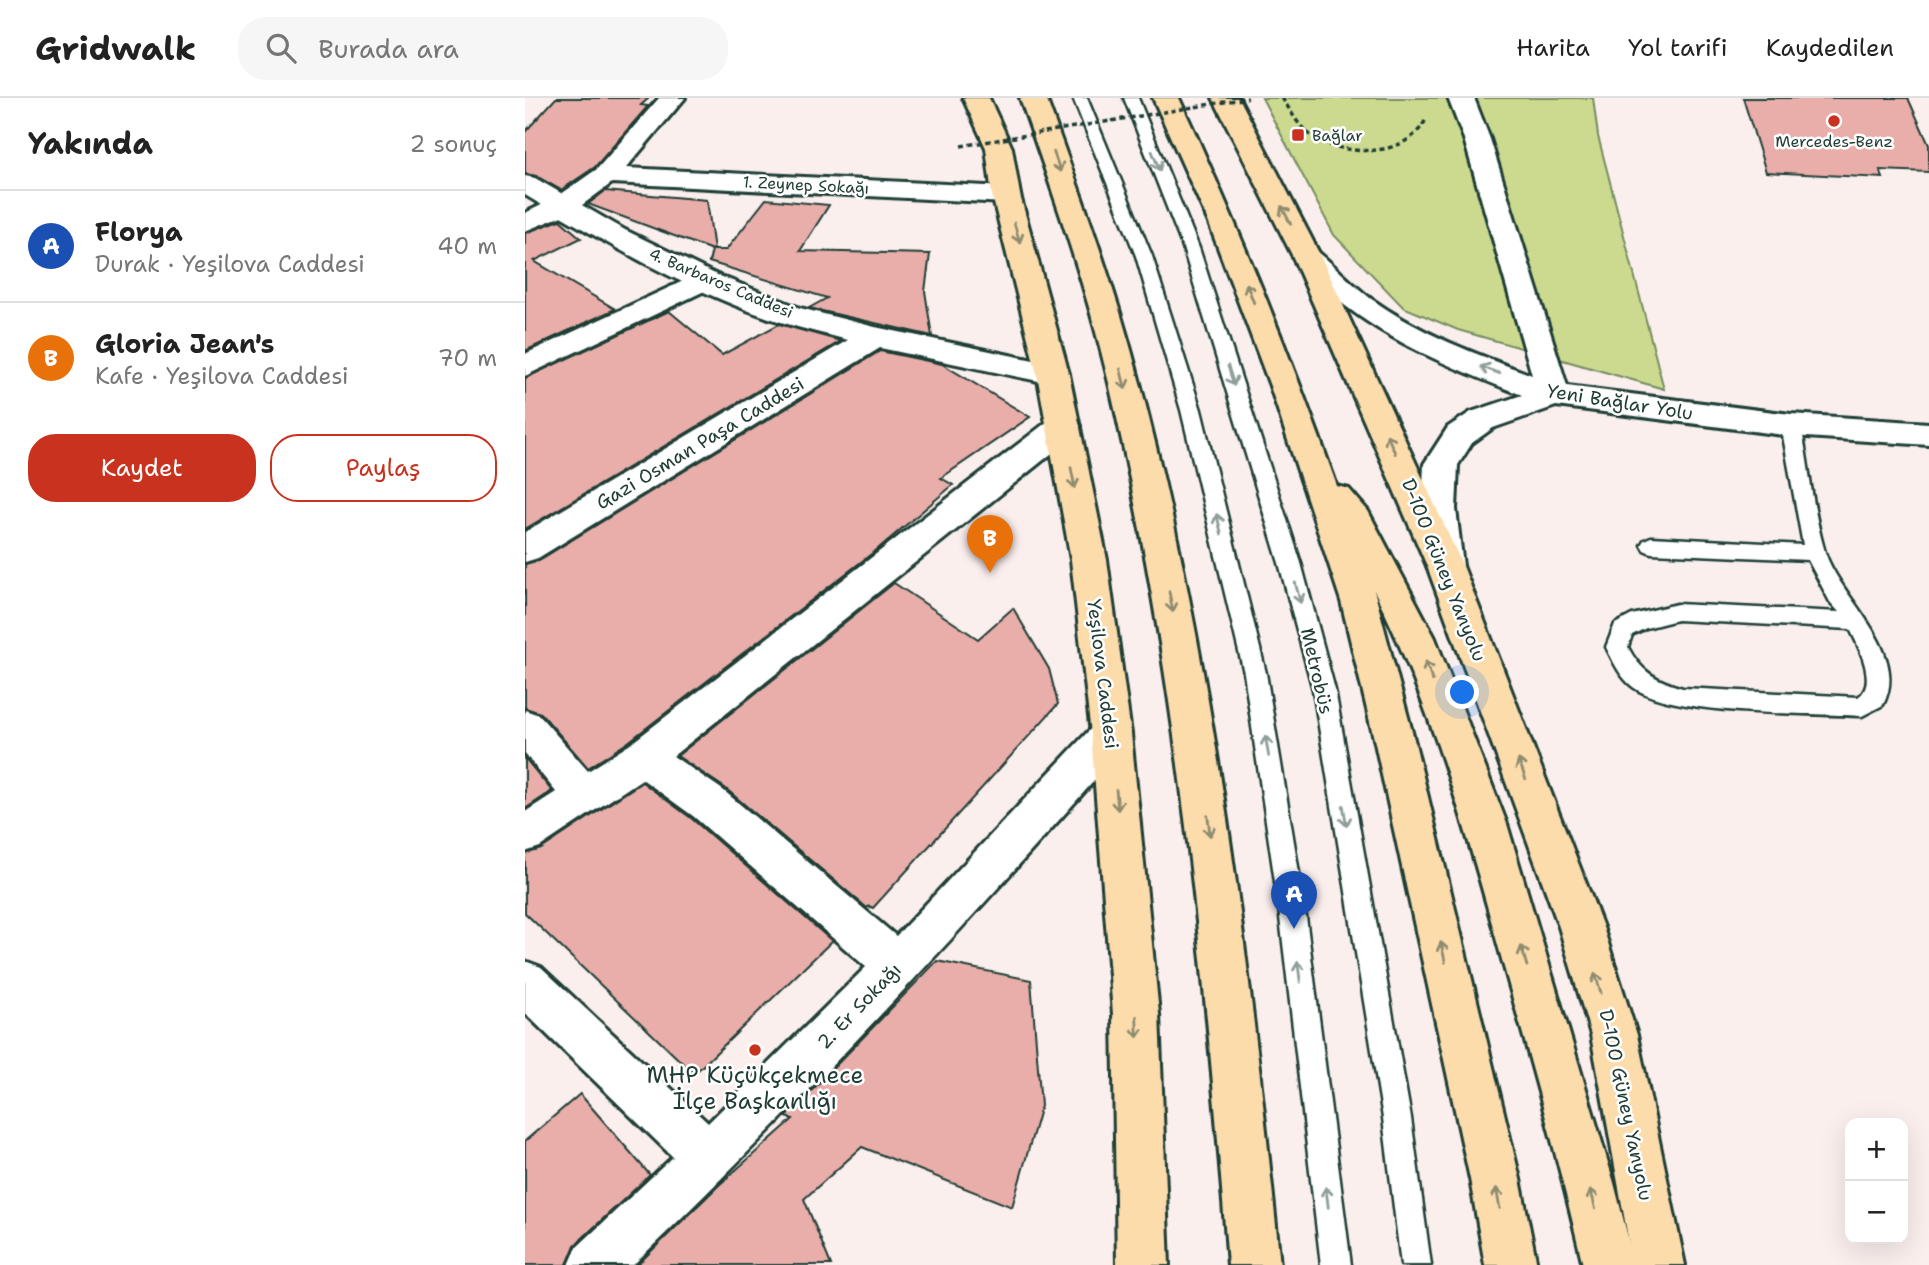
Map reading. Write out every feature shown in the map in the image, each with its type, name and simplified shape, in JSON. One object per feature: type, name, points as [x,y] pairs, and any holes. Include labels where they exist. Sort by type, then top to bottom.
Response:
[{"type":"main road","name":"Yeşilova Caddesi","points":[[976,98],[999,148],[1006,195],[1053,374],[1089,560],[1111,734],[1136,1014],[1143,1265]]},
{"type":"main road","points":[[1033,98],[1087,247],[1122,374],[1154,514],[1179,644],[1205,793],[1241,1107],[1254,1265]]},
{"type":"main road","points":[[1166,98],[1222,221],[1286,386],[1359,601],[1395,743],[1495,1179],[1511,1265]]},
{"type":"main road","name":"D-100 Güney Yanyolu","points":[[1226,98],[1307,257],[1445,566],[1581,927],[1611,1023],[1659,1265]]},
{"type":"main road","points":[[1315,472],[1356,520],[1416,638],[1481,812],[1589,1183],[1609,1265]]},
{"type":"street","points":[[525,223],[564,205],[606,175],[672,98]]},
{"type":"street","points":[[1445,566],[1439,509],[1441,464],[1460,435],[1482,420],[1554,395],[1477,139],[1461,98]]},
{"type":"street","name":"1. Zeynep Sokağı","points":[[606,175],[1006,195]]},
{"type":"street","name":"4. Barbaros Caddesi","points":[[525,184],[615,236],[705,280],[790,315],[875,337],[1053,374]]},
{"type":"street","name":"Yeni Bağlar Yolu","points":[[1307,257],[1358,303],[1392,326],[1448,355],[1554,395],[1791,425],[1929,434]]},
{"type":"street","points":[[525,366],[705,280]]},
{"type":"street","name":"Gazi Osman Paşa Caddesi","points":[[525,549],[875,337]]},
{"type":"street","points":[[525,834],[643,757],[1064,426]]},
{"type":"street","points":[[525,726],[584,796]]},
{"type":"street","name":"2. Er Sokağı","points":[[595,1265],[710,1158],[898,966],[1111,734]]},
{"type":"street","points":[[643,757],[708,803],[898,966]]},
{"type":"street","points":[[525,982],[710,1158]]},
{"type":"lane","points":[[1080,98],[1144,256],[1191,410],[1255,673],[1292,909],[1336,1265]]},
{"type":"lane","name":"Metrobüs","points":[[1131,98],[1191,248],[1290,563],[1324,690],[1397,1118],[1416,1265]]},
{"type":"lane","points":[[1791,425],[1815,553],[1837,596],[1857,621],[1875,659],[1880,682],[1875,698],[1862,707],[1682,696],[1656,690],[1636,679],[1617,647],[1623,630],[1640,621],[1677,612],[1857,621]]},
{"type":"lane","points":[[1651,545],[1815,553]]},
{"type":"path","points":[[961,146],[1248,98]]},
{"type":"path","points":[[1282,98],[1303,130],[1325,142],[1355,149],[1397,145],[1414,138],[1424,127],[1427,115]]},
{"type":"green space","points":[[1262,98],[1593,98],[1598,136],[1664,389],[1458,330],[1403,307],[1334,235]]},
{"type":"building","points":[[556,98],[649,98],[641,105],[648,106],[595,167],[561,190],[536,176],[525,174],[525,132]]},
{"type":"building","name":"Mercedes-Benz","points":[[1743,98],[1908,98],[1929,145],[1929,172],[1880,170],[1883,178],[1766,172]]},
{"type":"building","points":[[605,191],[707,200],[714,250],[726,250],[766,199],[829,205],[800,251],[930,254],[925,291],[932,336],[809,308],[827,298],[709,262],[712,250],[588,204]]},
{"type":"building","points":[[560,220],[581,238],[534,261],[615,309],[525,351],[525,233]]},
{"type":"building","points":[[669,311],[722,355],[779,324],[841,341],[525,529],[525,378]]},
{"type":"building","points":[[880,351],[942,364],[1030,417],[941,478],[953,485],[879,548],[627,743],[588,768],[541,713],[525,708],[525,564],[539,560]]},
{"type":"building","points":[[894,583],[978,639],[1013,608],[1049,669],[1058,704],[873,908],[867,908],[725,788],[677,756]]},
{"type":"building","points":[[525,758],[552,791],[525,809]]},
{"type":"building","points":[[642,782],[691,818],[832,941],[694,1074],[525,913],[525,854],[541,849]]},
{"type":"building","points":[[937,961],[1031,980],[1041,1106],[1012,1207],[862,1147],[804,1199],[831,1265],[637,1265],[718,1186],[793,1119],[786,1117]]},
{"type":"building","points":[[580,1094],[650,1175],[575,1245],[567,1265],[525,1265],[525,1141]]},
{"type":"place","name":"Mercedes-Benz","points":[[1834,121]]},
{"type":"place","name":"Bağlar","points":[[1298,135]]},
{"type":"place","name":"Gloria Jean's","points":[[990,573]]},
{"type":"place","name":"Florya","points":[[1294,929]]},
{"type":"place","name":"MHP Küçükçekmece İlçe Başkanlığı","points":[[755,1050]]}]
